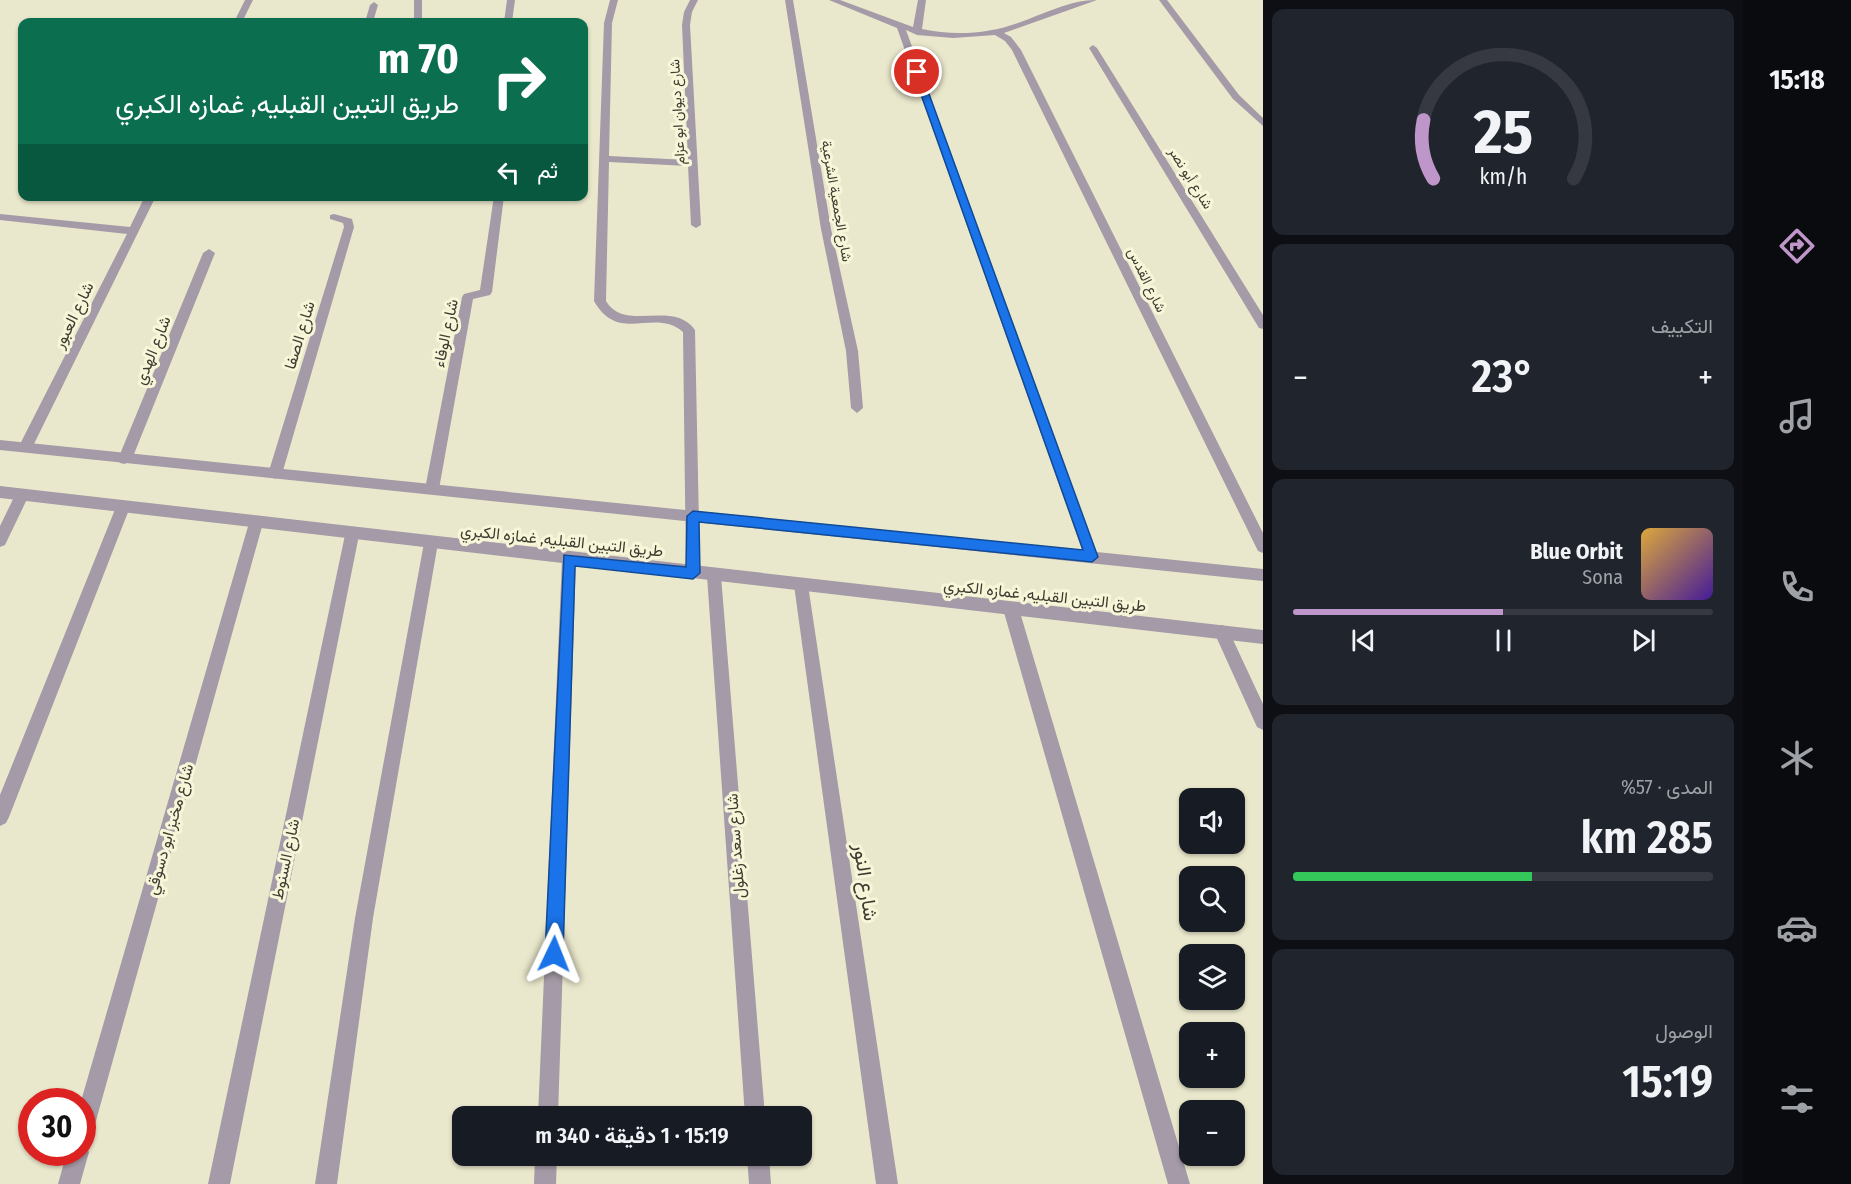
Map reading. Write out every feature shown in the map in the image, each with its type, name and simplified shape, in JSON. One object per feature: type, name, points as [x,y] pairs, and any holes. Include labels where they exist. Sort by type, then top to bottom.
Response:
[{"type":"street","points":[[240,18],[249,0]]},
{"type":"street","points":[[418,0],[418,18]]},
{"type":"street","points":[[509,18],[511,0]]},
{"type":"street","points":[[614,0],[608,23],[606,159],[600,301],[603,309],[616,318],[670,320],[680,322],[689,330],[693,573]]},
{"type":"street","name":"شارع ديوان ابو عزام","points":[[694,0],[688,12],[686,25],[696,225]]},
{"type":"street","name":"شارع الجمعية الشرعية","points":[[789,0],[826,229],[852,351],[857,408]]},
{"type":"street","points":[[833,0],[901,28],[917,32],[961,36],[997,32],[1093,0]]},
{"type":"street","points":[[917,32],[922,0]]},
{"type":"street","points":[[1163,0],[1236,97],[1263,123]]},
{"type":"street","points":[[370,18],[374,5]]},
{"type":"street","points":[[901,28],[1092,557]]},
{"type":"street","name":"شارع القدس","points":[[997,32],[1008,39],[1016,50],[1263,547]]},
{"type":"street","name":"شارع أبو نصر","points":[[1093,48],[1263,325]]},
{"type":"street","points":[[606,159],[693,163]]},
{"type":"street","name":"شارع العبور","points":[[25,448],[148,201]]},
{"type":"street","name":"شارع الوفاء","points":[[432,489],[468,297],[486,292],[497,201]]},
{"type":"street","points":[[0,217],[133,231]]},
{"type":"street","name":"شارع الصفا","points":[[275,474],[349,226],[345,219],[334,218]]},
{"type":"street","name":"شارع الهدي","points":[[125,459],[209,253]]},
{"type":"street","points":[[0,445],[1263,575]]},
{"type":"street","name":"طريق التبين القبليه, غمازه الكبري","points":[[0,492],[351,535],[1263,637]]},
{"type":"street","points":[[0,542],[22,495]]},
{"type":"street","points":[[0,817],[123,507]]},
{"type":"street","name":"شارع مخبز ابو دسوقي","points":[[95,1088],[256,523]]},
{"type":"street","name":"شارع السنوط","points":[[219,1184],[351,535]]},
{"type":"street","points":[[326,1184],[364,918],[430,543]]},
{"type":"street","points":[[548,1106],[569,559]]},
{"type":"street","name":"شارع سعد زغلول","points":[[714,576],[754,1106]]},
{"type":"street","name":"شارع النور","points":[[801,585],[887,1184]]},
{"type":"street","points":[[1011,609],[1179,1184]]},
{"type":"street","points":[[1222,632],[1263,722]]},
{"type":"street","points":[[69,1184],[74,1166]]},
{"type":"street","points":[[545,1184],[546,1166]]},
{"type":"street","points":[[759,1166],[760,1184]]},
{"type":"route","points":[[554,954],[569,559],[693,573],[693,516],[1092,557],[917,72]]}]
